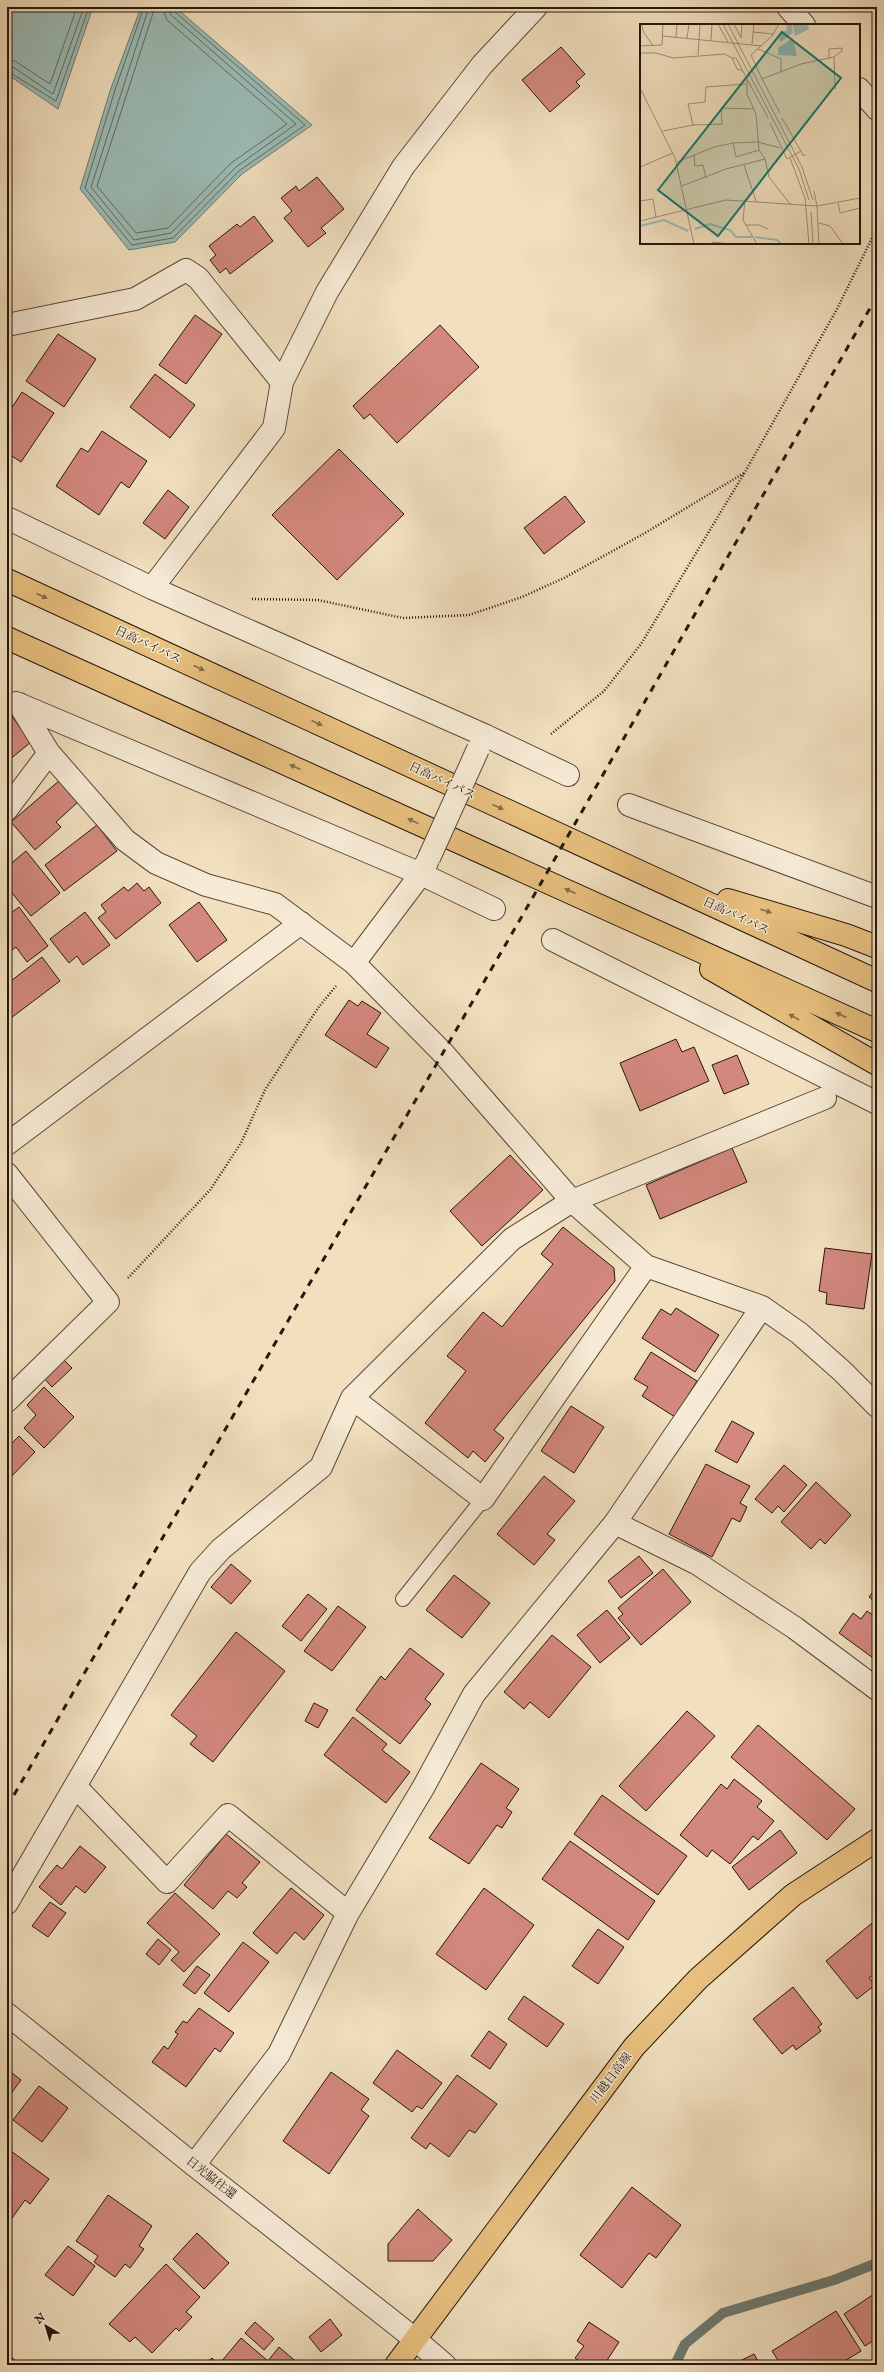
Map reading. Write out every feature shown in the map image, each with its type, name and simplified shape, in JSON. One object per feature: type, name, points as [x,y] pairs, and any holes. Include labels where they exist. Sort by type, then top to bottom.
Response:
[{"type":"main road","name":"日高バイパス","points":[[7,580],[877,981]]},
{"type":"main road","points":[[7,638],[597,903],[877,1031]]},
{"type":"main road","points":[[648,876],[846,935],[877,947]]},
{"type":"main road","points":[[597,903],[877,1064]]},
{"type":"main road","name":"川越日高線","points":[[396,2365],[634,2047],[698,1979],[793,1895],[877,1840]]},
{"type":"street","points":[[152,588],[274,428],[282,382],[327,292],[403,167],[482,65],[536,7]]},
{"type":"street","points":[[788,7],[803,24]]},
{"type":"street","points":[[860,89],[877,109]]},
{"type":"street","points":[[7,325],[135,299],[186,270],[198,278],[282,382]]},
{"type":"street","points":[[7,518],[152,588],[481,742],[526,755],[568,775]]},
{"type":"street","points":[[13,702],[49,753],[125,840],[156,863],[206,885],[274,904],[354,963],[443,1053],[572,1201],[646,1266],[762,1307],[805,1338],[842,1370],[877,1406]]},
{"type":"street","points":[[13,702],[425,866],[494,909]]},
{"type":"street","points":[[354,963],[425,866],[481,742]]},
{"type":"street","points":[[7,809],[49,753]]},
{"type":"street","points":[[629,805],[877,897]]},
{"type":"street","points":[[7,1144],[301,923]]},
{"type":"street","points":[[553,940],[877,1103]]},
{"type":"street","points":[[7,1903],[200,1572],[221,1549],[321,1467],[352,1398],[512,1239],[572,1201],[825,1098]]},
{"type":"street","points":[[7,1174],[108,1302],[7,1401]]},
{"type":"street","points":[[352,1398],[483,1499],[646,1266]]},
{"type":"street","points":[[194,2165],[280,2054],[348,1913],[423,1788],[474,1694],[615,1523],[762,1307]]},
{"type":"street","points":[[615,1523],[698,1564],[795,1628],[877,1689]]},
{"type":"street","points":[[76,1787],[166,1882],[228,1815],[348,1913]]},
{"type":"street","name":"日光脇往還","points":[[7,2014],[194,2165],[416,2340],[445,2365]]},
{"type":"lane","points":[[403,1599],[483,1499]]},
{"type":"path","points":[[526,755],[604,691],[641,644],[745,472],[837,309],[877,228]]},
{"type":"path","points":[[208,614],[253,599],[282,598],[318,600],[403,618],[469,615],[522,597],[564,578],[645,533],[745,472]]},
{"type":"path","points":[[108,1302],[210,1190],[241,1143],[265,1090],[318,1008],[354,963]]},
{"type":"water","points":[[7,7],[93,7],[58,109],[7,74]]},
{"type":"water","points":[[141,7],[175,7],[312,125],[242,174],[175,242],[129,250],[80,189],[111,88]]},
{"type":"building","points":[[561,47],[585,74],[576,82],[580,86],[550,112],[522,80]]},
{"type":"building","points":[[317,177],[344,209],[321,228],[326,233],[308,247],[284,218],[292,211],[281,198],[296,186],[299,191]]},
{"type":"building","points":[[254,216],[273,241],[230,274],[226,268],[220,273],[210,260],[216,255],[209,246],[237,224],[240,227]]},
{"type":"building","points":[[195,315],[222,334],[186,384],[159,365]]},
{"type":"building","points":[[440,325],[479,367],[397,443],[370,414],[364,419],[353,406]]},
{"type":"building","points":[[58,334],[96,359],[64,407],[26,381]]},
{"type":"building","points":[[155,374],[195,405],[170,438],[130,407]]},
{"type":"building","points":[[22,392],[54,413],[21,462],[7,453],[7,415]]},
{"type":"building","points":[[102,431],[147,461],[129,488],[121,482],[99,515],[56,486],[81,448],[88,452]]},
{"type":"building","points":[[339,449],[404,514],[337,580],[272,515]]},
{"type":"building","points":[[168,490],[189,507],[165,539],[143,523]]},
{"type":"building","points":[[565,496],[585,522],[544,554],[524,528]]},
{"type":"building","points":[[8,711],[31,742],[8,761],[7,760]]},
{"type":"building","points":[[60,780],[78,802],[56,822],[61,827],[35,850],[11,822]]},
{"type":"building","points":[[97,825],[117,851],[64,891],[45,865]]},
{"type":"building","points":[[26,851],[60,893],[31,916],[7,887],[7,873],[11,870],[8,866]]},
{"type":"building","points":[[137,883],[144,891],[149,887],[161,903],[116,939],[98,918],[106,912],[101,905],[124,887],[128,891]]},
{"type":"building","points":[[199,902],[227,940],[197,962],[169,925]]},
{"type":"building","points":[[19,907],[48,946],[27,962],[16,947],[7,954],[7,916]]},
{"type":"building","points":[[85,912],[110,945],[83,965],[77,956],[69,963],[50,939]]},
{"type":"building","points":[[42,957],[60,981],[7,1021],[7,984]]},
{"type":"building","points":[[349,1000],[358,1006],[362,1001],[381,1013],[367,1034],[389,1048],[376,1068],[325,1035]]},
{"type":"building","points":[[676,1039],[682,1052],[694,1047],[709,1081],[640,1111],[620,1063]]},
{"type":"building","points":[[737,1055],[749,1084],[724,1094],[712,1065]]},
{"type":"building","points":[[732,1148],[747,1182],[660,1219],[646,1185]]},
{"type":"building","points":[[510,1155],[543,1190],[482,1246],[450,1211]]},
{"type":"building","points":[[563,1227],[614,1268],[615,1281],[494,1430],[504,1438],[485,1462],[473,1451],[468,1458],[425,1423],[466,1371],[447,1356],[483,1312],[502,1327],[553,1264],[541,1254]]},
{"type":"building","points":[[825,1248],[872,1254],[864,1309],[826,1304],[827,1293],[819,1291]]},
{"type":"building","points":[[676,1308],[719,1335],[695,1372],[642,1338],[661,1309],[671,1315]]},
{"type":"building","points":[[651,1352],[697,1381],[675,1417],[642,1396],[648,1387],[634,1379]]},
{"type":"building","points":[[61,1357],[72,1368],[52,1387],[42,1376]]},
{"type":"building","points":[[44,1387],[74,1417],[44,1448],[24,1428],[36,1415],[27,1405]]},
{"type":"building","points":[[571,1406],[604,1427],[574,1473],[541,1451]]},
{"type":"building","points":[[732,1421],[754,1433],[737,1463],[715,1451]]},
{"type":"building","points":[[19,1436],[35,1452],[7,1481],[7,1438],[12,1443]]},
{"type":"building","points":[[706,1464],[750,1486],[740,1503],[747,1507],[740,1522],[732,1518],[712,1557],[669,1534]]},
{"type":"building","points":[[784,1465],[807,1485],[784,1512],[778,1506],[772,1513],[755,1499]]},
{"type":"building","points":[[544,1476],[575,1501],[547,1534],[555,1540],[534,1565],[497,1534]]},
{"type":"building","points":[[816,1482],[851,1515],[825,1544],[820,1539],[811,1549],[781,1522]]},
{"type":"building","points":[[639,1556],[653,1573],[621,1598],[608,1581]]},
{"type":"building","points":[[231,1564],[251,1581],[231,1604],[211,1587]]},
{"type":"building","points":[[663,1569],[691,1602],[641,1645],[618,1618],[623,1614],[618,1608]]},
{"type":"building","points":[[454,1575],[490,1603],[462,1638],[426,1610]]},
{"type":"building","points":[[877,1586],[877,1603],[869,1597]]},
{"type":"building","points":[[308,1594],[327,1609],[301,1641],[282,1626]]},
{"type":"building","points":[[338,1606],[366,1627],[332,1671],[304,1651]]},
{"type":"building","points":[[607,1610],[630,1638],[600,1663],[577,1635]]},
{"type":"building","points":[[867,1611],[877,1618],[877,1653],[873,1658],[839,1633],[853,1613],[861,1619]]},
{"type":"building","points":[[236,1632],[285,1671],[213,1762],[190,1744],[197,1736],[171,1715]]},
{"type":"building","points":[[552,1635],[591,1667],[549,1718],[530,1702],[524,1709],[504,1692]]},
{"type":"building","points":[[410,1648],[444,1674],[425,1699],[431,1704],[400,1744],[356,1710],[381,1676],[385,1680]]},
{"type":"building","points":[[314,1703],[328,1710],[318,1728],[305,1721]]},
{"type":"building","points":[[687,1711],[715,1736],[646,1811],[619,1786]]},
{"type":"building","points":[[353,1717],[387,1744],[382,1750],[410,1772],[386,1803],[324,1755]]},
{"type":"building","points":[[758,1725],[855,1809],[827,1840],[731,1757]]},
{"type":"building","points":[[481,1763],[519,1789],[506,1808],[512,1812],[502,1828],[497,1825],[469,1864],[429,1838]]},
{"type":"building","points":[[734,1779],[762,1801],[757,1807],[774,1821],[758,1840],[753,1836],[730,1864],[712,1850],[707,1857],[680,1835],[721,1784],[727,1789]]},
{"type":"building","points":[[602,1795],[687,1856],[658,1895],[574,1834]]},
{"type":"building","points":[[780,1830],[797,1853],[749,1890],[732,1867]]},
{"type":"building","points":[[226,1834],[260,1862],[242,1883],[247,1887],[237,1898],[228,1891],[213,1909],[184,1885]]},
{"type":"building","points":[[570,1841],[655,1901],[628,1940],[542,1879]]},
{"type":"building","points":[[80,1846],[106,1867],[85,1893],[76,1886],[61,1905],[39,1887],[57,1865],[62,1869]]},
{"type":"building","points":[[291,1888],[324,1915],[304,1940],[295,1932],[277,1954],[253,1933]]},
{"type":"building","points":[[484,1888],[534,1925],[486,1990],[436,1954]]},
{"type":"building","points":[[175,1893],[220,1934],[184,1972],[171,1960],[179,1952],[147,1923]]},
{"type":"building","points":[[50,1902],[66,1913],[48,1937],[32,1926]]},
{"type":"building","points":[[877,1919],[877,1972],[869,1978],[875,1985],[857,1999],[826,1961]]},
{"type":"building","points":[[598,1929],[624,1947],[598,1984],[572,1966]]},
{"type":"building","points":[[158,1939],[171,1950],[159,1965],[146,1954]]},
{"type":"building","points":[[243,1942],[269,1962],[229,2012],[204,1993]]},
{"type":"building","points":[[197,1966],[210,1975],[195,1994],[183,1985]]},
{"type":"building","points":[[793,1987],[822,2024],[818,2027],[821,2031],[796,2050],[793,2045],[782,2054],[753,2019]]},
{"type":"building","points":[[524,1996],[564,2024],[547,2047],[508,2019]]},
{"type":"building","points":[[199,2008],[234,2033],[220,2052],[215,2048],[186,2087],[152,2062],[164,2046],[168,2049],[178,2034],[175,2032],[183,2021],[187,2023]]},
{"type":"building","points":[[489,2031],[507,2044],[490,2069],[471,2056]]},
{"type":"building","points":[[397,2050],[442,2083],[422,2109],[417,2106],[412,2112],[373,2083]]},
{"type":"building","points":[[7,2069],[21,2080],[7,2099]]},
{"type":"building","points":[[331,2072],[369,2099],[361,2110],[369,2116],[329,2174],[283,2141]]},
{"type":"building","points":[[457,2075],[497,2104],[475,2133],[469,2130],[449,2157],[430,2143],[426,2149],[411,2138]]},
{"type":"building","points":[[39,2086],[68,2108],[42,2142],[13,2120]]},
{"type":"building","points":[[7,2148],[49,2179],[30,2204],[25,2200],[7,2225]]},
{"type":"building","points":[[632,2187],[681,2225],[656,2258],[649,2253],[622,2288],[580,2255]]},
{"type":"building","points":[[108,2195],[152,2226],[139,2246],[144,2249],[130,2268],[125,2264],[115,2277],[94,2262],[98,2256],[76,2241]]},
{"type":"building","points":[[418,2209],[452,2240],[433,2261],[388,2261],[388,2244]]},
{"type":"building","points":[[197,2233],[229,2263],[204,2289],[173,2259]]},
{"type":"building","points":[[68,2246],[95,2266],[73,2296],[45,2275]]},
{"type":"building","points":[[166,2264],[200,2297],[186,2312],[192,2317],[179,2331],[176,2328],[152,2353],[135,2337],[130,2342],[109,2324]]},
{"type":"building","points":[[877,2292],[877,2338],[865,2346],[844,2314]]},
{"type":"building","points":[[836,2311],[861,2351],[838,2365],[781,2365],[772,2351]]},
{"type":"building","points":[[330,2319],[342,2335],[321,2352],[309,2337]]},
{"type":"building","points":[[255,2322],[274,2339],[264,2350],[245,2333]]},
{"type":"building","points":[[589,2322],[619,2342],[604,2365],[585,2365],[575,2358],[584,2346],[577,2341]]},
{"type":"building","points":[[241,2338],[268,2361],[279,2347],[300,2365],[224,2365],[221,2362]]},
{"type":"building","points":[[7,2353],[20,2365],[7,2365]]},
{"type":"building","points":[[754,2354],[760,2365],[732,2365]]},
{"type":"building","points":[[212,2358],[218,2365],[204,2365]]},
{"type":"waterway","points":[[675,2365],[685,2344],[723,2313],[834,2280],[877,2263]]},
{"type":"railway","points":[[7,1807],[529,904],[877,296]]}]
